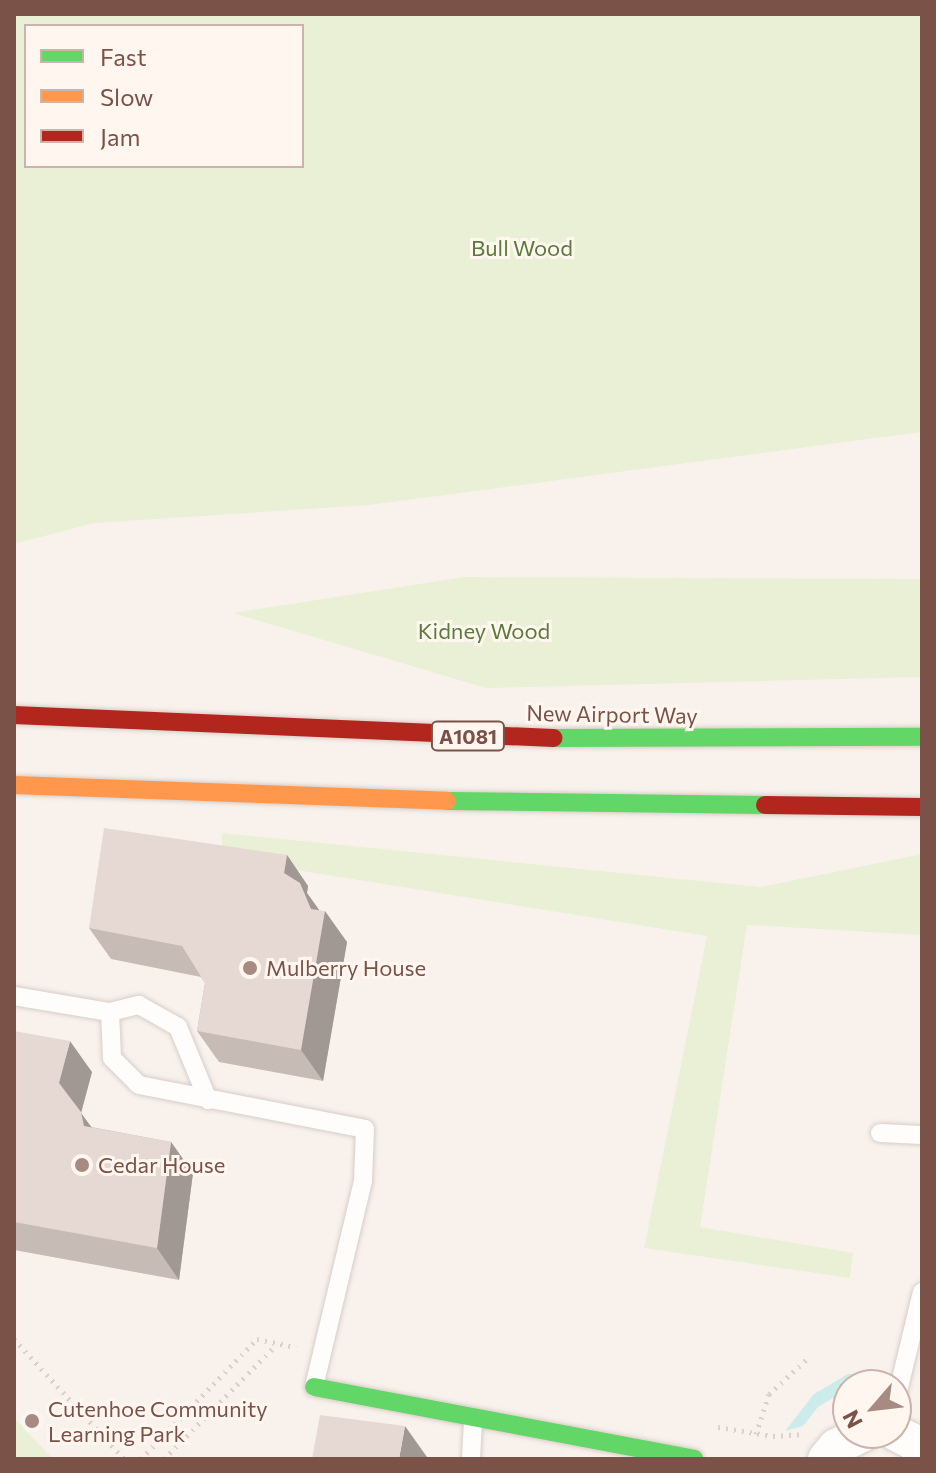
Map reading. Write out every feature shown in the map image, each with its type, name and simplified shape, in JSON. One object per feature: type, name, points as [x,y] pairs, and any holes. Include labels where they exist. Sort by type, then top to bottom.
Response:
[{"type":"main road","name":"New Airport Way","points":[[14,715],[405,735],[638,740],[922,737]]},
{"type":"main road","points":[[14,785],[403,800],[922,807]]},
{"type":"main road","points":[[314,1387],[473,1420],[694,1459]]},
{"type":"lane","points":[[14,996],[110,1012],[139,1005],[178,1027],[208,1100]]},
{"type":"lane","points":[[110,1012],[112,1058],[139,1085],[365,1129],[363,1181],[314,1387]]},
{"type":"lane","points":[[880,1133],[922,1135]]},
{"type":"lane","points":[[903,1369],[922,1292]]},
{"type":"lane","points":[[471,1459],[473,1420]]},
{"type":"path","points":[[14,1339],[124,1459]]},
{"type":"path","points":[[141,1459],[257,1339],[276,1344],[164,1459]]},
{"type":"path","points":[[756,1434],[769,1394],[807,1359]]},
{"type":"green space","name":"Bull Wood","points":[[14,14],[922,14],[922,432],[369,505],[94,523],[14,544]]},
{"type":"green space","name":"Kidney Wood","points":[[464,577],[922,579],[922,677],[486,688],[233,613]]},
{"type":"green space","points":[[222,833],[761,887],[922,854],[922,935],[747,925],[700,1227],[853,1253],[850,1278],[644,1248],[707,936],[222,858]]},
{"type":"green space","points":[[14,1418],[53,1459],[14,1459]]},
{"type":"water","points":[[832,1383],[832,1399],[818,1407],[803,1426],[785,1431],[814,1394]]},
{"type":"building","name":"Mulberry House","points":[[104,828],[287,855],[284,873],[300,883],[311,909],[325,911],[301,1050],[197,1031],[205,983],[182,946],[89,928]]},
{"type":"building","name":"Cedar House","points":[[14,1031],[70,1041],[59,1083],[81,1112],[84,1126],[171,1142],[157,1248],[14,1222]]},
{"type":"building","points":[[320,1415],[405,1426],[399,1459],[312,1459]]},
{"type":"traffic: fast","points":[[554,738],[922,737]]},
{"type":"traffic: fast","points":[[447,801],[765,805]]},
{"type":"traffic: fast","points":[[314,1387],[694,1459]]},
{"type":"traffic: slow","points":[[14,785],[447,801]]},
{"type":"traffic: jam","points":[[14,715],[554,738]]},
{"type":"traffic: jam","points":[[765,805],[922,807]]},
{"type":"place","name":"Mulberry House","points":[[250,968]]},
{"type":"place","name":"Cedar House","points":[[82,1165]]},
{"type":"place","name":"Cutenhoe Community Learning Park","points":[[32,1421]]}]
